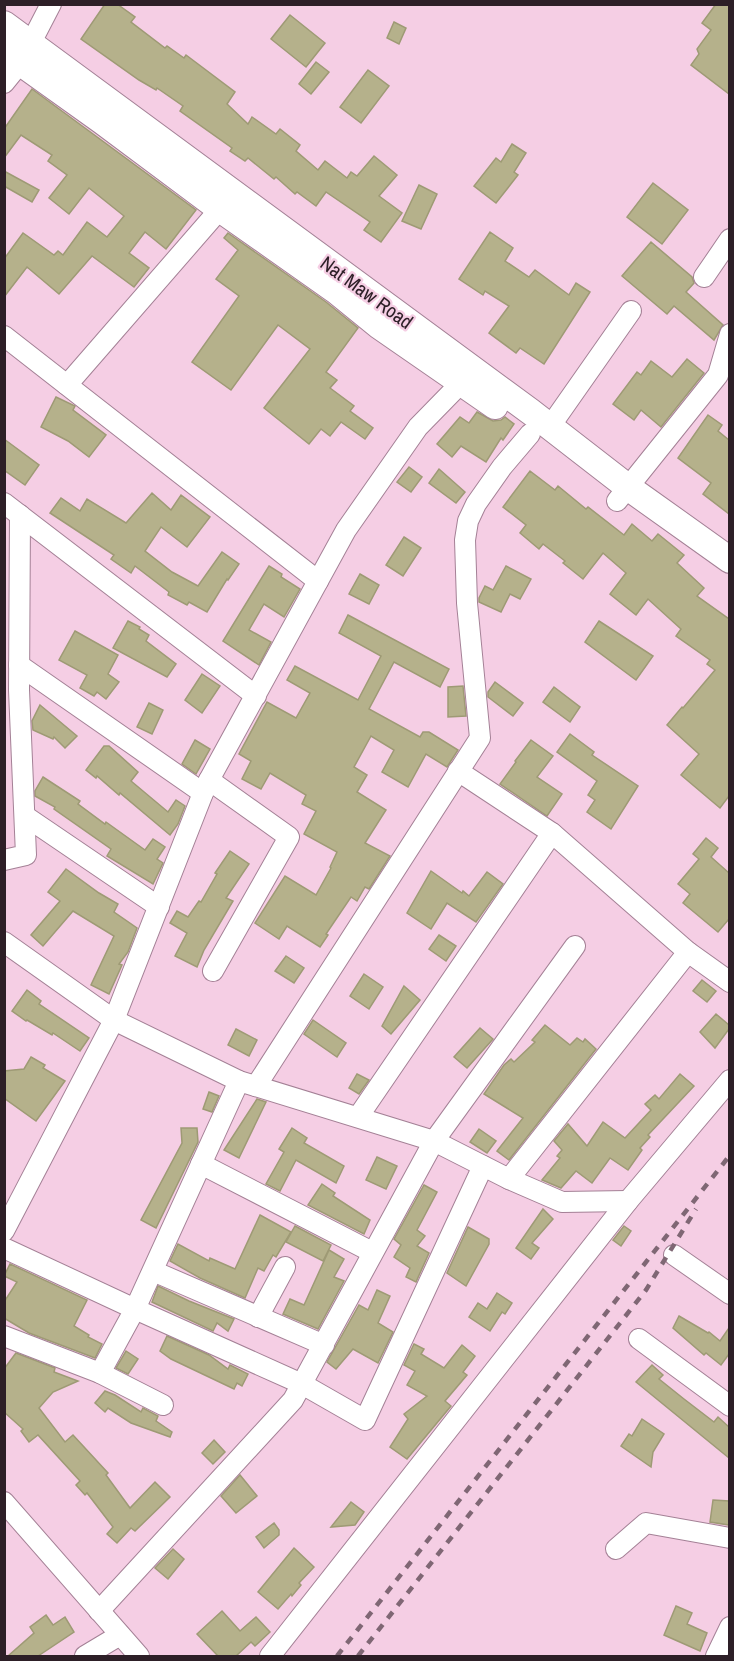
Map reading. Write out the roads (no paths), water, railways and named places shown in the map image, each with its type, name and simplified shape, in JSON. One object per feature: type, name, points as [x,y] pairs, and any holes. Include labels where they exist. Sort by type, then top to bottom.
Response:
[{"type":"main road","name":"Nat Maw Road","points":[[4,24],[19,52],[220,209],[335,290],[378,325],[465,375]]},
{"type":"main road","name":"Nat Maw Road","points":[[19,52],[465,375],[499,408],[540,431],[623,495],[658,527],[729,579]]},
{"type":"main road","name":"Nat Maw Road","points":[[623,495],[729,560]]},
{"type":"street","points":[[4,83],[19,52],[51,4]]},
{"type":"street","points":[[67,385],[220,209]]},
{"type":"street","points":[[704,277],[729,239]]},
{"type":"street","points":[[100,1373],[135,1309],[201,1164],[247,1083],[480,738],[467,603],[465,540],[468,521],[476,504],[502,467],[540,431],[631,311]]},
{"type":"street","points":[[623,495],[718,375],[729,334]]},
{"type":"street","points":[[4,336],[318,581]]},
{"type":"street","points":[[4,1231],[114,1020],[206,787],[346,530],[418,427],[465,375]]},
{"type":"street","points":[[12,509],[256,696]]},
{"type":"street","points":[[4,860],[27,855],[12,691],[19,665],[12,509]]},
{"type":"street","points":[[19,665],[206,787],[290,837],[213,971]]},
{"type":"street","points":[[458,771],[552,833],[688,952],[729,982]]},
{"type":"street","points":[[25,816],[159,907]]},
{"type":"street","points":[[358,1117],[552,833]]},
{"type":"street","points":[[4,942],[114,1020],[247,1083],[434,1141],[509,1179],[562,1202],[627,1201]]},
{"type":"street","points":[[99,1611],[293,1400],[434,1141],[575,946]]},
{"type":"street","points":[[509,1179],[688,952]]},
{"type":"street","points":[[270,1656],[627,1201],[729,1080]]},
{"type":"street","points":[[201,1164],[372,1252]]},
{"type":"street","points":[[4,1248],[302,1384],[365,1420],[483,1166]]},
{"type":"street","points":[[674,1256],[729,1294]]},
{"type":"street","points":[[258,1317],[285,1267]]},
{"type":"street","points":[[153,1271],[324,1345]]},
{"type":"street","points":[[4,1336],[100,1373],[163,1404]]},
{"type":"street","points":[[639,1339],[729,1406]]},
{"type":"street","points":[[4,1502],[139,1656]]},
{"type":"street","points":[[616,1549],[646,1523],[729,1538]]},
{"type":"street","points":[[716,1656],[729,1627]]},
{"type":"street","points":[[85,1656],[120,1635]]},
{"type":"railway","points":[[337,1656],[730,1155]]},
{"type":"railway","points":[[358,1656],[646,1290],[696,1209]]}]
